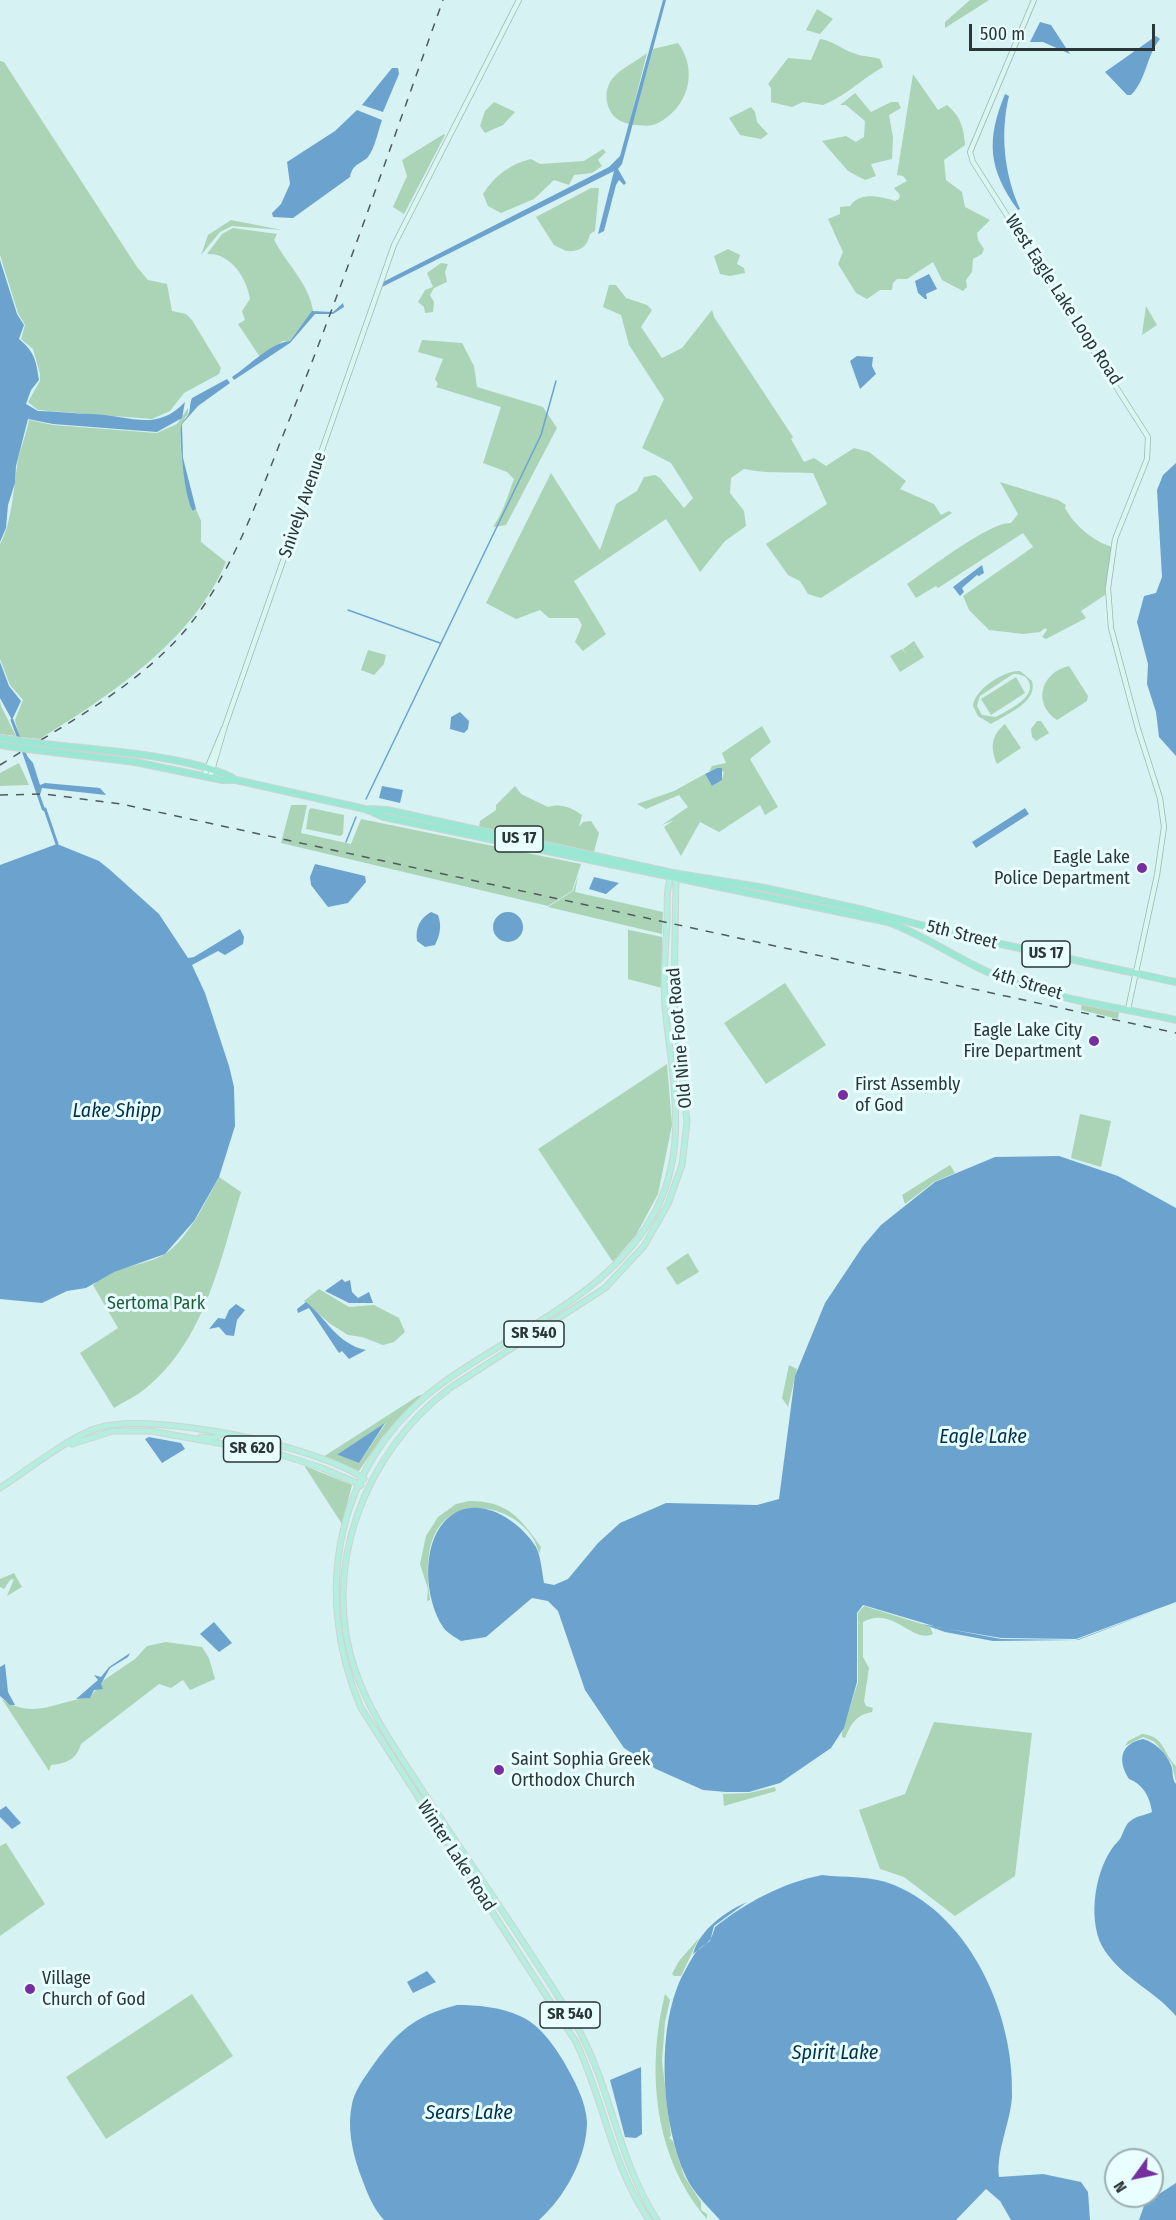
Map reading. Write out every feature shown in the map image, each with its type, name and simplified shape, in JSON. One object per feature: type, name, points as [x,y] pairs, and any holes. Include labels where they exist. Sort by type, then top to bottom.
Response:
[{"type":"highway","name":"US 17","points":[[0,738],[36,750],[208,773]]},
{"type":"highway","name":"US 17","points":[[0,745],[44,744],[143,757],[365,809],[384,817],[888,919]]},
{"type":"highway","name":"US 17","points":[[519,843],[572,857],[638,865],[673,877]]},
{"type":"highway","name":"5th Street","points":[[888,919],[1176,982]]},
{"type":"highway","name":"4th Street","points":[[888,919],[982,969],[1018,984],[1176,1020]]},
{"type":"highway","points":[[950,950],[944,940],[955,934]]},
{"type":"main road","name":"Snively Avenue","points":[[208,773],[380,284],[405,222],[519,0]]},
{"type":"main road","name":"West Eagle Lake Loop Road","points":[[1034,0],[970,152],[973,162],[1148,436],[1147,459],[1114,539],[1109,572],[1108,609],[1125,684],[1160,798],[1164,827],[1157,875],[1136,974]]},
{"type":"main road","name":"Old Nine Foot Road","points":[[363,1478],[395,1428],[430,1393],[601,1280],[627,1254],[658,1207],[672,1167],[677,1123],[664,991],[673,877]]},
{"type":"main road","name":"Old Nine Foot Road","points":[[369,1485],[395,1442],[432,1403],[456,1384],[605,1288],[639,1253],[662,1217],[678,1178],[687,1129],[686,1093],[674,1000],[673,877]]},
{"type":"main road","points":[[1128,1010],[1136,974]]},
{"type":"main road","name":"SR 620","points":[[63,1448],[82,1434],[97,1428],[131,1422],[222,1434],[302,1452],[363,1478],[369,1485]]},
{"type":"main road","name":"SR 620","points":[[63,1448],[94,1435],[131,1429],[294,1458],[359,1485],[369,1485]]},
{"type":"main road","points":[[193,1439],[214,1438],[222,1434]]},
{"type":"main road","points":[[0,1488],[63,1448]]},
{"type":"main road","name":"Winter Lake Road","points":[[363,1478],[346,1519],[337,1562],[335,1594],[338,1635],[346,1670],[361,1708],[391,1758],[576,2042],[595,2084],[625,2169],[649,2220]]},
{"type":"main road","name":"Winter Lake Road","points":[[369,1485],[356,1516],[347,1556],[344,1598],[346,1631],[355,1669],[366,1698],[414,1777],[587,2045],[605,2090],[625,2169],[657,2220]]},
{"type":"main road","points":[[391,1758],[405,1776],[414,1777]]},
{"type":"main road","points":[[420,1802],[426,1806],[440,1826],[447,1827]]},
{"type":"main road","points":[[440,1832],[445,1833],[467,1865],[473,1867]]},
{"type":"green space","points":[[970,0],[989,0],[945,28],[945,22]]},
{"type":"green space","points":[[817,9],[833,19],[820,34],[806,30]]},
{"type":"green space","points":[[820,39],[856,54],[880,59],[883,67],[839,97],[823,105],[803,102],[792,107],[771,102],[771,88],[768,84],[788,58],[811,60]]},
{"type":"green space","points":[[678,43],[688,65],[689,77],[683,99],[676,109],[656,124],[632,125],[653,49]]},
{"type":"green space","points":[[647,53],[629,124],[611,113],[608,106],[608,87],[617,74]]},
{"type":"green space","points":[[0,61],[4,62],[137,267],[148,280],[167,284],[172,311],[186,314],[192,320],[221,368],[219,374],[184,393],[170,411],[152,419],[38,410],[28,402],[40,381],[40,374],[33,349],[21,339],[25,325],[18,313],[0,255]]},
{"type":"green space","points":[[913,74],[938,110],[947,105],[959,118],[963,128],[965,145],[944,160],[946,180],[962,192],[965,207],[990,220],[977,233],[978,240],[984,249],[982,254],[973,259],[972,272],[966,280],[967,287],[963,291],[942,280],[933,262],[907,279],[897,279],[893,283],[892,290],[880,290],[867,299],[856,293],[838,264],[843,252],[828,219],[840,214],[840,207],[850,206],[860,198],[871,196],[895,201],[899,199],[900,195],[894,188],[907,181],[903,176],[897,175]]},
{"type":"green space","points":[[855,93],[871,112],[891,102],[898,102],[901,108],[889,115],[893,137],[892,159],[871,164],[876,176],[865,180],[848,171],[822,141],[846,136],[856,142],[864,137],[865,121],[846,105],[840,105]]},
{"type":"green space","points":[[494,102],[515,112],[503,125],[485,133],[480,126],[485,111]]},
{"type":"green space","points":[[751,107],[755,112],[757,122],[768,134],[761,139],[740,135],[729,118]]},
{"type":"green space","points":[[444,134],[404,214],[393,207],[407,176],[402,160]]},
{"type":"green space","points":[[603,149],[606,152],[598,160],[602,166],[592,173],[574,175],[569,185],[554,180],[534,199],[501,213],[488,206],[483,194],[497,176],[516,164],[531,159],[540,164],[584,161]]},
{"type":"green space","points":[[591,188],[599,188],[595,231],[590,234],[585,246],[579,250],[566,251],[554,245],[536,217]]},
{"type":"green space","points":[[231,220],[282,230],[232,226],[220,232],[201,255],[208,235]]},
{"type":"green space","points":[[233,228],[277,234],[274,240],[303,283],[311,301],[313,311],[290,341],[283,341],[260,357],[238,324],[245,320],[242,311],[250,299],[241,275],[223,257],[207,254],[222,234]]},
{"type":"green space","points":[[728,249],[740,255],[737,264],[744,268],[745,273],[730,276],[720,274],[714,256]]},
{"type":"green space","points":[[441,263],[448,264],[445,272],[447,282],[434,288],[430,295],[434,302],[433,312],[425,313],[424,307],[418,302],[425,290],[433,287],[427,273]]},
{"type":"green space","points":[[609,285],[616,285],[626,298],[647,305],[652,310],[641,327],[662,358],[682,348],[712,310],[714,317],[793,437],[791,439],[804,462],[814,458],[826,466],[854,448],[869,452],[906,481],[900,489],[934,504],[941,515],[949,511],[952,513],[821,598],[808,594],[800,581],[788,575],[766,544],[827,504],[813,473],[744,469],[731,478],[730,493],[744,511],[746,526],[725,541],[700,572],[666,519],[574,581],[606,634],[583,651],[575,642],[582,625],[578,618],[549,618],[540,610],[516,619],[486,603],[551,473],[600,550],[616,504],[637,491],[644,477],[655,475],[660,478],[684,508],[693,498],[671,463],[642,448],[664,399],[629,345],[621,315],[603,307]]},
{"type":"green space","points":[[1146,306],[1157,325],[1142,335]]},
{"type":"green space","points":[[422,340],[462,343],[474,366],[477,387],[543,407],[557,428],[506,525],[493,527],[503,509],[514,479],[507,472],[483,463],[501,407],[436,387],[438,384],[435,379],[443,359],[418,352]]},
{"type":"green space","points":[[188,408],[188,414],[183,421],[180,443],[189,501],[194,511],[196,509],[201,521],[201,542],[226,562],[211,591],[192,617],[171,642],[146,664],[121,685],[40,739],[19,737],[15,720],[23,700],[10,685],[0,659],[0,544],[9,517],[18,460],[29,420],[53,425],[157,433],[177,424]]},
{"type":"green space","points":[[1000,482],[1058,500],[1066,505],[1065,508],[1073,520],[1085,532],[1112,547],[1105,595],[1081,611],[1086,618],[1046,639],[1042,637],[1047,630],[1045,628],[1040,632],[1023,634],[989,630],[969,610],[963,596],[1033,547],[1023,533],[938,588],[936,586],[916,598],[907,584],[974,538],[1011,523],[1018,514]]},
{"type":"green space","points":[[914,641],[924,657],[900,672],[890,656],[902,649],[907,655],[903,649]]},
{"type":"green space","points":[[368,650],[386,655],[384,664],[374,675],[361,670]]},
{"type":"green space","points":[[1069,666],[1088,696],[1087,701],[1057,720],[1044,706],[1043,689],[1052,675],[1059,669]]},
{"type":"green space","points":[[1020,671],[1032,681],[1033,688],[1020,707],[991,724],[978,716],[973,706],[975,700],[991,682]],"holes":[[[1013,674],[1024,676],[1029,682],[1030,688],[1024,699],[996,717],[982,715],[977,706],[980,696]]]},
{"type":"green space","points":[[1016,677],[1025,693],[991,715],[981,699]]},
{"type":"green space","points":[[0,701],[1,706],[16,736],[0,734]]},
{"type":"green space","points":[[1037,721],[1041,721],[1049,733],[1036,741],[1032,737],[1031,729]]},
{"type":"green space","points":[[1005,724],[1021,748],[997,764],[993,752],[994,737]]},
{"type":"green space","points":[[762,726],[771,742],[750,759],[778,807],[765,815],[760,805],[719,832],[700,822],[681,856],[664,827],[674,820],[662,825],[688,807],[679,795],[646,809],[637,804],[674,791],[705,774],[712,786],[722,780],[724,772],[717,768],[709,772],[712,766],[726,763],[722,753]]},
{"type":"green space","points":[[19,763],[29,785],[0,786],[0,773]]},
{"type":"green space","points":[[515,786],[521,794],[548,807],[561,806],[578,812],[582,815],[579,827],[583,822],[591,821],[599,833],[594,852],[479,827],[480,821],[496,810],[496,805]]},
{"type":"green space","points":[[291,805],[307,805],[301,833],[351,844],[361,819],[581,864],[572,891],[548,906],[281,843]]},
{"type":"green space","points":[[311,808],[344,815],[343,834],[340,836],[306,829]]},
{"type":"green space","points":[[578,876],[575,892],[663,912],[662,934],[548,907],[573,891]]},
{"type":"green space","points":[[625,929],[662,937],[662,988],[628,979],[628,930]]},
{"type":"green space","points":[[785,983],[826,1045],[766,1084],[724,1023]]},
{"type":"green space","points":[[1082,1002],[1119,1011],[1118,1019],[1081,1010]]},
{"type":"green space","points":[[667,1064],[672,1125],[658,1194],[636,1235],[613,1262],[538,1149]]},
{"type":"green space","points":[[1080,1114],[1111,1121],[1101,1167],[1071,1158]]},
{"type":"green space","points":[[950,1165],[955,1173],[934,1182],[905,1204],[902,1195]]},
{"type":"green space","name":"Sertoma Park","points":[[219,1177],[241,1192],[208,1298],[183,1347],[166,1369],[142,1391],[114,1408],[80,1353],[118,1328],[93,1285],[109,1274],[148,1262],[165,1254],[181,1239],[196,1219]]},
{"type":"green space","points":[[688,1253],[699,1272],[677,1285],[666,1268]]},
{"type":"green space","points":[[319,1289],[349,1307],[374,1305],[399,1318],[405,1332],[394,1342],[383,1345],[362,1337],[348,1335],[329,1323],[304,1301]]},
{"type":"green space","points":[[789,1365],[797,1369],[788,1407],[782,1398]]},
{"type":"green space","points":[[425,1394],[383,1436],[359,1471],[323,1457],[418,1396]],"holes":[[[386,1423],[359,1463],[338,1454]]]},
{"type":"green space","points":[[305,1467],[352,1485],[342,1524]]},
{"type":"green space","points":[[469,1501],[494,1504],[512,1513],[541,1547],[539,1554],[534,1540],[514,1519],[485,1508],[470,1508],[456,1512],[444,1521],[433,1538],[428,1559],[430,1600],[427,1601],[428,1589],[420,1564],[426,1536],[438,1517],[456,1504]]},
{"type":"green space","points":[[14,1573],[22,1587],[7,1596],[14,1579],[10,1580],[4,1589],[0,1587],[0,1579]]},
{"type":"green space","points":[[864,1606],[930,1627],[933,1634],[925,1636],[917,1634],[884,1618],[874,1618],[863,1622],[863,1657],[869,1668],[864,1701],[866,1706],[873,1708],[872,1712],[862,1715],[855,1721],[845,1738],[842,1737],[842,1733],[858,1682],[858,1613]]},
{"type":"green space","points":[[166,1642],[202,1647],[209,1658],[215,1679],[190,1690],[183,1680],[171,1688],[159,1684],[81,1744],[74,1757],[66,1762],[51,1765],[49,1771],[2,1699],[14,1705],[35,1709],[89,1698],[104,1680],[135,1659],[147,1646]]},
{"type":"green space","points":[[934,1722],[1032,1733],[1015,1876],[955,1916],[904,1877],[880,1869],[859,1810],[905,1794]]},
{"type":"green space","points":[[1142,1734],[1150,1735],[1163,1746],[1176,1766],[1176,1782],[1172,1764],[1155,1742],[1143,1737],[1125,1746],[1128,1741]]},
{"type":"green space","points":[[775,1787],[776,1791],[724,1806],[723,1794],[749,1793]]},
{"type":"green space","points":[[6,1843],[45,1904],[0,1936],[0,1846]]},
{"type":"green space","points":[[699,1938],[681,1976],[674,1976],[672,1974],[679,1961]]},
{"type":"green space","points":[[192,1994],[233,2056],[106,2139],[66,2077]]},
{"type":"green space","points":[[665,1994],[670,2000],[665,2022],[662,2061],[671,2136],[669,2138],[673,2141],[684,2176],[701,2202],[701,2210],[707,2214],[707,2219],[689,2195],[675,2169],[665,2141],[659,2112],[656,2053]]},
{"type":"water","points":[[663,0],[666,0],[622,164],[618,169],[626,183],[624,185],[619,180],[616,185],[604,231],[598,234],[614,171],[380,288],[381,283],[609,167],[620,156]]},
{"type":"water","points":[[1040,22],[1051,25],[1070,54],[1043,42],[1030,42]]},
{"type":"water","points":[[1156,36],[1160,39],[1140,82],[1131,95],[1127,95],[1105,72]]},
{"type":"water","points":[[392,68],[398,68],[399,74],[383,112],[362,105]]},
{"type":"water","points":[[1005,94],[1009,96],[1005,124],[1005,153],[1010,182],[1020,209],[1018,210],[1001,181],[993,154],[995,126]]},
{"type":"water","points":[[357,110],[382,120],[368,157],[355,167],[350,177],[293,218],[273,217],[272,213],[281,204],[290,184],[287,162],[335,131]]},
{"type":"water","points":[[0,260],[17,314],[24,325],[19,339],[32,353],[38,373],[39,380],[31,390],[26,404],[38,411],[153,420],[174,411],[185,402],[182,418],[157,432],[53,424],[28,419],[16,466],[15,483],[8,505],[6,528],[0,542]]},
{"type":"water","points":[[929,274],[937,289],[926,294],[927,299],[925,299],[918,293],[915,281]]},
{"type":"water","points":[[343,303],[344,307],[333,314],[315,314],[290,343],[234,380],[232,377],[267,350],[290,341],[312,311],[333,312]]},
{"type":"water","points":[[857,356],[873,357],[872,366],[876,374],[860,389],[850,361]]},
{"type":"water","points":[[227,379],[230,383],[198,406],[182,424],[183,458],[196,509],[193,511],[187,496],[183,470],[181,425],[189,413],[192,398]]},
{"type":"water","points":[[1176,463],[1176,756],[1159,737],[1156,712],[1147,684],[1148,664],[1137,622],[1144,596],[1156,593],[1162,577],[1157,490],[1163,475]]},
{"type":"water","points":[[982,565],[984,573],[977,575],[962,588],[964,592],[960,596],[953,587]]},
{"type":"water","points":[[0,662],[9,686],[21,701],[12,720],[0,698]]},
{"type":"water","points":[[460,712],[469,721],[468,729],[464,733],[450,729],[451,717]]},
{"type":"water","points":[[21,749],[33,763],[40,785],[45,783],[100,788],[106,795],[42,788],[40,795],[46,812],[42,810]]},
{"type":"water","points":[[722,768],[722,780],[712,786],[705,774]]},
{"type":"water","points":[[382,786],[403,790],[400,803],[379,798]]},
{"type":"water","points":[[1025,808],[1029,814],[976,848],[972,842]]},
{"type":"water","name":"Lake Shipp","points":[[57,844],[99,861],[109,869],[159,914],[188,958],[194,957],[240,929],[244,937],[243,944],[225,955],[218,951],[192,965],[205,993],[234,1087],[235,1126],[219,1177],[194,1221],[165,1254],[114,1272],[86,1288],[67,1291],[42,1303],[0,1299],[0,865]]},
{"type":"water","points":[[315,864],[365,876],[366,882],[348,903],[328,907],[311,885],[310,877]]},
{"type":"water","points":[[594,877],[619,883],[606,894],[589,889]]},
{"type":"water","points":[[431,912],[438,915],[440,930],[435,945],[425,947],[417,941],[417,932],[421,920]]},
{"type":"water","points":[[508,912],[519,916],[523,927],[519,938],[508,942],[497,938],[493,927],[497,916]]},
{"type":"water","name":"Eagle Lake","points":[[1059,1156],[1118,1176],[1176,1208],[1176,1602],[1076,1639],[1001,1638],[937,1627],[863,1605],[857,1613],[857,1682],[844,1728],[831,1748],[780,1783],[749,1792],[703,1790],[656,1769],[624,1748],[585,1690],[558,1611],[548,1601],[532,1598],[486,1637],[461,1641],[443,1627],[432,1603],[429,1589],[429,1560],[437,1533],[444,1522],[468,1508],[481,1508],[494,1512],[518,1526],[536,1547],[544,1583],[554,1585],[568,1579],[598,1543],[620,1523],[666,1503],[757,1505],[779,1499],[795,1376],[825,1303],[863,1246],[881,1225],[935,1182],[995,1157]]},
{"type":"water","points":[[342,1279],[345,1282],[350,1280],[352,1292],[358,1298],[369,1292],[373,1303],[349,1303],[325,1291]]},
{"type":"water","points":[[306,1302],[340,1337],[366,1350],[349,1359],[342,1351],[339,1353],[309,1308],[298,1313],[297,1309]]},
{"type":"water","points":[[236,1304],[245,1310],[237,1320],[234,1336],[226,1335],[219,1327],[209,1329],[218,1318],[225,1319],[229,1310]]},
{"type":"water","points":[[385,1423],[359,1463],[338,1455],[338,1454]]},
{"type":"water","points":[[149,1437],[181,1443],[185,1449],[162,1463],[145,1439]]},
{"type":"water","points":[[1157,1610],[1078,1640],[993,1641],[945,1632],[922,1624],[1001,1639],[1076,1640]]},
{"type":"water","points":[[214,1622],[232,1643],[219,1652],[200,1634]]},
{"type":"water","points":[[130,1653],[128,1657],[110,1668],[101,1684],[103,1689],[94,1690],[90,1698],[76,1699],[98,1680],[94,1675],[101,1677],[109,1667]]},
{"type":"water","points":[[5,1664],[8,1692],[15,1705],[10,1705],[0,1696],[0,1667]]},
{"type":"water","points":[[1143,1739],[1156,1745],[1166,1756],[1176,1784],[1176,2016],[1113,1961],[1099,1940],[1096,1928],[1095,1900],[1105,1860],[1128,1823],[1152,1812],[1145,1792],[1129,1779],[1122,1760],[1125,1749],[1129,1745]]},
{"type":"water","points":[[6,1806],[21,1823],[12,1829],[0,1817],[0,1810]]},
{"type":"water","name":"Spirit Lake","points":[[822,1875],[867,1878],[894,1885],[922,1900],[946,1920],[966,1945],[997,2003],[1006,2035],[1011,2066],[1012,2097],[999,2157],[999,2177],[1043,2174],[1081,2182],[1088,2192],[1090,2220],[1011,2220],[1000,2201],[986,2189],[956,2220],[720,2220],[697,2194],[686,2177],[678,2156],[667,2108],[665,2057],[667,2032],[677,1988],[694,1955],[708,1942],[715,1927],[740,1909],[779,1888]]},
{"type":"water","points":[[747,1902],[714,1926],[710,1941],[693,1954],[701,1937],[714,1922]]},
{"type":"water","points":[[427,1971],[436,1982],[413,1993],[407,1982]]},
{"type":"water","name":"Sears Lake","points":[[457,2005],[505,2010],[534,2024],[560,2055],[582,2099],[587,2122],[579,2162],[566,2188],[549,2211],[539,2220],[384,2220],[372,2203],[359,2171],[351,2138],[351,2113],[353,2099],[365,2076],[389,2045],[407,2028],[442,2009]]},
{"type":"water","points":[[641,2067],[642,2134],[636,2138],[625,2137],[610,2080]]},
{"type":"water","points":[[1176,2183],[1176,2220],[1139,2220],[1143,2208],[1164,2208],[1164,2191]]},
{"type":"waterway","points":[[366,799],[541,435],[556,381]]},
{"type":"waterway","points":[[348,610],[440,643]]},
{"type":"waterway","points":[[12,720],[26,757]]},
{"type":"waterway","points":[[45,809],[57,844]]},
{"type":"waterway","points":[[346,842],[356,817]]},
{"type":"railway","points":[[0,765],[96,706],[141,673],[182,634],[217,585],[257,502],[310,366],[443,0]]},
{"type":"railway","points":[[0,795],[44,794],[121,804],[1176,1033]]},
{"type":"place","name":"Eagle Lake Police Department","points":[[1142,868]]},
{"type":"place","name":"Eagle Lake City Fire Department","points":[[1094,1041]]},
{"type":"place","name":"First Assembly of God","points":[[843,1095]]},
{"type":"place","name":"Saint Sophia Greek Orthodox Church","points":[[499,1770]]},
{"type":"place","name":"Village Church of God","points":[[30,1989]]}]
